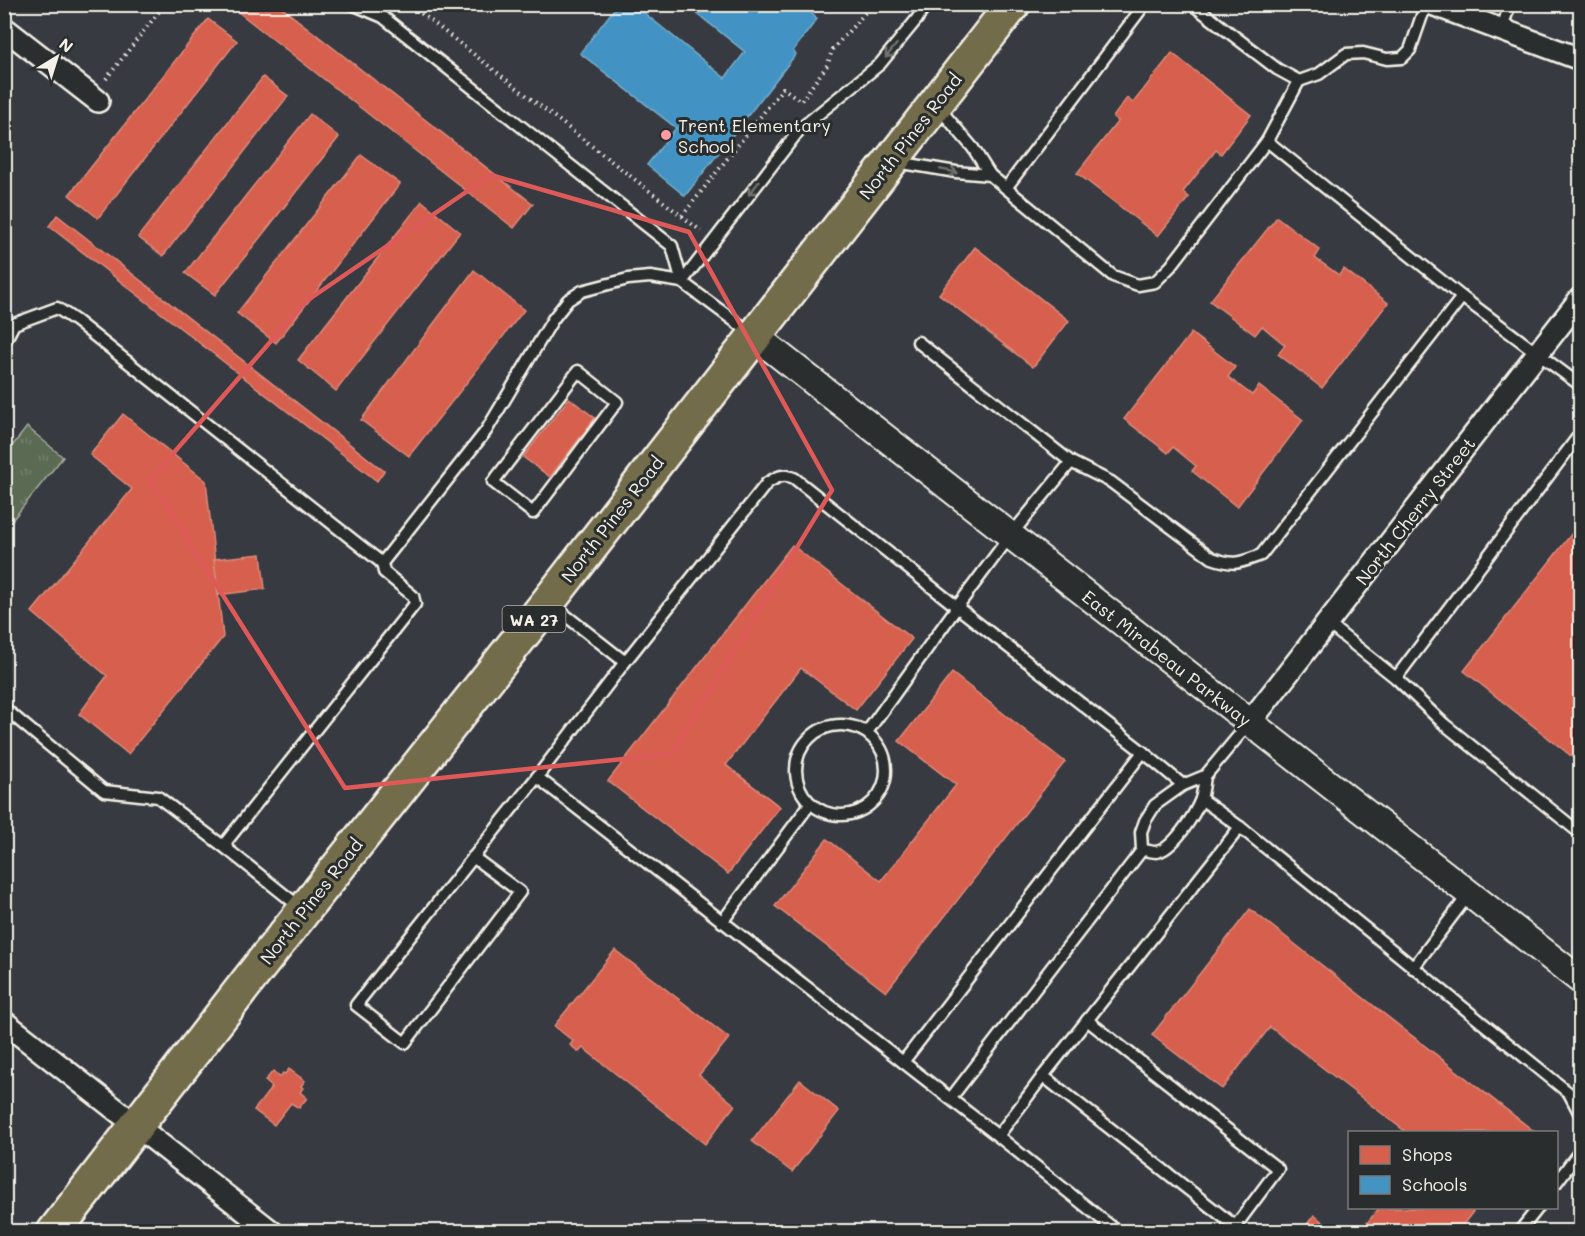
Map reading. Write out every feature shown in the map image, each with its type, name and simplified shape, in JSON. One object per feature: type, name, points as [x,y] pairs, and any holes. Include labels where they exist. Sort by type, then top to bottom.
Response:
[{"type":"main road","name":"North Pines Road","points":[[54,1232],[1013,4]]},
{"type":"street","points":[[1432,4],[1581,59]]},
{"type":"street","points":[[4,28],[95,99]]},
{"type":"street","name":"North Cherry Street","points":[[1250,722],[1581,299]]},
{"type":"street","name":"East Mirabeau Parkway","points":[[755,336],[1581,980]]},
{"type":"street","points":[[4,1022],[272,1232]]},
{"type":"lane","points":[[352,4],[383,17],[672,246],[682,282]]},
{"type":"lane","points":[[378,4],[383,17]]},
{"type":"lane","points":[[682,282],[801,128],[880,64],[917,19],[926,4]]},
{"type":"lane","points":[[1006,188],[1145,4]]},
{"type":"lane","points":[[1192,4],[1277,69],[1299,81]]},
{"type":"lane","points":[[936,104],[973,148],[990,175],[1113,276],[1138,285],[1155,282],[1171,266],[1267,141],[1299,81],[1319,74],[1346,54],[1363,53],[1388,59],[1402,58],[1410,50],[1426,4]]},
{"type":"lane","points":[[1501,30],[1510,4]]},
{"type":"lane","points":[[1267,141],[1462,297],[1581,385]]},
{"type":"lane","points":[[891,161],[990,175]]},
{"type":"lane","points":[[382,563],[486,431],[552,319],[568,300],[582,291],[628,279],[650,277],[682,282],[755,336]]},
{"type":"lane","points":[[918,342],[1071,462],[1111,482],[1212,558],[1229,564],[1261,555],[1462,297]]},
{"type":"lane","points":[[4,343],[14,324],[57,308],[382,563],[384,572],[413,596],[415,604],[226,842],[227,849]]},
{"type":"lane","points":[[578,371],[617,402],[533,513],[493,482],[578,371]]},
{"type":"lane","points":[[1396,678],[1581,434]]},
{"type":"lane","points":[[867,732],[957,606],[1010,536],[1071,462]]},
{"type":"lane","points":[[473,857],[520,892],[405,1043],[357,1005],[625,662],[767,483],[779,476],[788,475],[1183,785]]},
{"type":"lane","points":[[548,602],[625,662]]},
{"type":"lane","points":[[1327,623],[1396,678],[1444,724],[1581,833]]},
{"type":"lane","points":[[4,708],[104,791],[158,797],[304,910]]},
{"type":"lane","points":[[951,1098],[1142,850],[1141,832],[1155,805],[1183,785],[1205,776],[1250,722]]},
{"type":"lane","points":[[838,724],[853,726],[867,732],[878,743],[884,756],[886,771],[884,786],[876,799],[865,808],[852,814],[837,815],[822,812],[810,804],[800,792],[795,777],[795,762],[800,748],[810,735],[838,724]]},
{"type":"lane","points":[[903,1062],[1143,752]]},
{"type":"lane","points":[[1142,850],[1156,852],[1166,848],[1177,837],[1187,825],[1201,799],[1205,776]]},
{"type":"lane","points":[[537,777],[951,1098],[1118,1232]]},
{"type":"lane","points":[[1201,799],[1240,827],[1569,1093],[1581,1114]]},
{"type":"lane","points":[[722,922],[810,804]]},
{"type":"lane","points":[[998,1136],[1240,827]]},
{"type":"lane","points":[[1413,968],[1470,894]]},
{"type":"lane","points":[[1043,1076],[1233,1229],[1278,1169],[1088,1020]]},
{"type":"lane","points":[[1558,1182],[1581,1151]]},
{"type":"lane","points":[[1519,1232],[1537,1209]]},
{"type":"path","points":[[95,99],[165,4]]},
{"type":"path","points":[[414,4],[422,14],[714,241]]},
{"type":"path","points":[[682,216],[783,88],[801,101],[828,64],[832,50],[871,5]]},
{"type":"highlighted area","points":[[491,175],[689,232],[832,490],[671,754],[345,788],[150,480],[305,302]]},
{"type":"green space","points":[[27,427],[63,457],[5,529],[5,455]]},
{"type":"building: Shops","points":[[228,4],[277,4],[533,204],[514,228]]},
{"type":"building: Shops","points":[[208,19],[237,41],[98,218],[69,195]]},
{"type":"building: Shops","points":[[1172,53],[1251,115],[1221,154],[1216,150],[1183,192],[1189,197],[1158,236],[1077,173],[1118,121],[1113,117],[1127,98],[1133,103]]},
{"type":"building: Shops","points":[[263,77],[288,96],[163,256],[138,237]]},
{"type":"building: Shops","points":[[310,114],[339,137],[215,295],[185,273]]},
{"type":"building: Shops","points":[[361,155],[400,184],[276,343],[237,313]]},
{"type":"building: Shops","points":[[422,201],[460,232],[336,391],[298,360]]},
{"type":"building: Shops","points":[[57,215],[384,471],[377,481],[49,226]]},
{"type":"building: Shops","points":[[1277,217],[1320,250],[1315,258],[1339,275],[1344,269],[1388,303],[1322,388],[1278,354],[1285,345],[1262,326],[1255,335],[1210,301]]},
{"type":"building: Shops","points":[[975,247],[1069,321],[1033,367],[939,294]]},
{"type":"building: Shops","points":[[474,270],[524,310],[409,456],[361,420]]},
{"type":"building: Shops","points":[[1191,333],[1235,367],[1228,377],[1252,395],[1259,386],[1303,420],[1237,507],[1192,471],[1196,466],[1173,447],[1168,453],[1124,419]]},
{"type":"building: Shops","points":[[569,398],[595,418],[550,477],[523,457]]},
{"type":"building: Shops","points":[[123,414],[206,481],[223,637],[128,754],[79,714],[107,676],[32,612],[132,489],[90,455]]},
{"type":"building: Shops","points":[[1580,523],[1580,763],[1464,671]]},
{"type":"building: Shops","points":[[792,545],[912,639],[856,710],[801,668],[726,765],[780,807],[728,874],[608,781]]},
{"type":"building: Shops","points":[[261,554],[265,589],[218,595],[214,559]]},
{"type":"building: Shops","points":[[952,673],[1065,762],[886,992],[775,906],[827,839],[881,881],[956,785],[899,741]]},
{"type":"building: Shops","points":[[1250,909],[1534,1131],[1405,1131],[1270,1027],[1222,1089],[1152,1035]]},
{"type":"building: Shops","points":[[615,950],[729,1038],[699,1075],[735,1105],[705,1144],[583,1048],[579,1052],[570,1045],[573,1041],[554,1026]]},
{"type":"building: Shops","points":[[289,1069],[305,1081],[300,1092],[307,1098],[299,1108],[291,1103],[274,1125],[254,1110],[272,1087],[265,1081],[273,1071],[280,1077]]},
{"type":"building: Shops","points":[[800,1080],[839,1111],[792,1172],[752,1141]]},
{"type":"building: Shops","points":[[1378,1209],[1475,1209],[1457,1232],[1360,1232]]},
{"type":"building: Shops","points":[[1314,1215],[1335,1232],[1301,1232]]},
{"type":"building: Schools","points":[[618,4],[633,4],[725,78],[745,52],[685,4],[819,4],[812,14],[817,19],[793,51],[796,54],[685,196],[647,165],[676,128],[580,53]]},
{"type":"place","name":"Trent Elementary School","points":[[666,135]]}]
